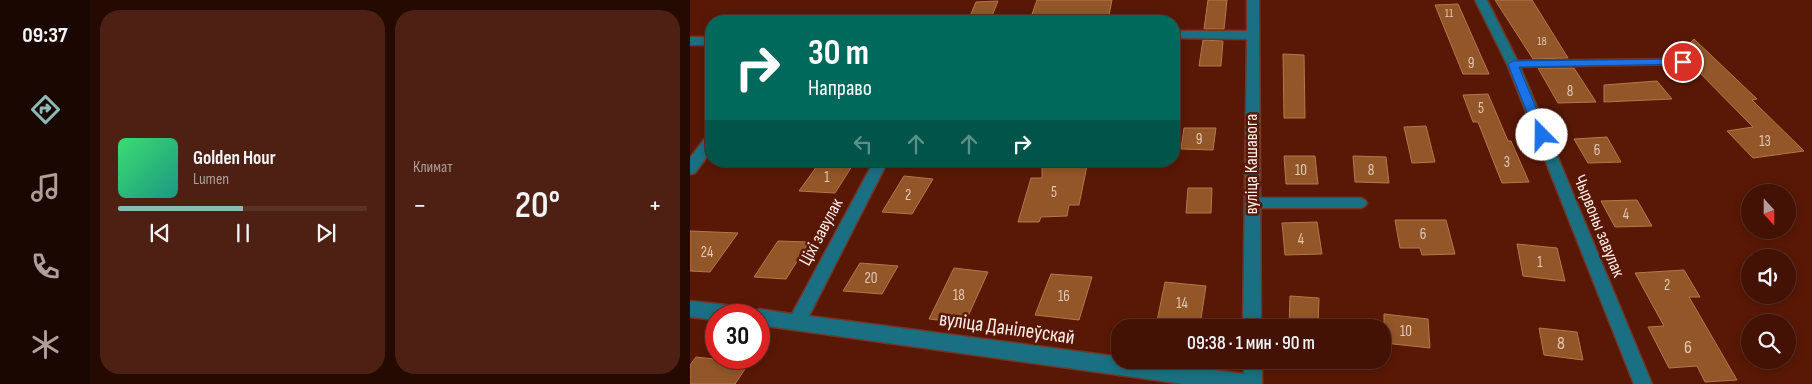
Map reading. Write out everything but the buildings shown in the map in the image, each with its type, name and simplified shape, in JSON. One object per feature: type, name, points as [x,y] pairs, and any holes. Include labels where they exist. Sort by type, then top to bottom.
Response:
[{"type":"street","name":"вуліца Кашавога","points":[[1252,319],[1253,0]]},
{"type":"street","name":"Чырвоны завулак","points":[[1481,0],[1513,64],[1643,384]]},
{"type":"street","points":[[1180,35],[1252,35]]},
{"type":"street","points":[[690,41],[705,41]]},
{"type":"street","points":[[690,169],[705,149]]},
{"type":"street","name":"Ціхі завулак","points":[[797,321],[878,167]]},
{"type":"street","points":[[690,309],[705,311]]},
{"type":"street","name":"вуліца Данілеўскай","points":[[770,318],[1252,384]]},
{"type":"street","points":[[1252,384],[1253,369]]},
{"type":"lane","points":[[1513,64],[1683,62]]},
{"type":"lane","points":[[1251,203],[1361,202]]},
{"type":"route","points":[[1542,135],[1513,64],[1683,62]]}]
